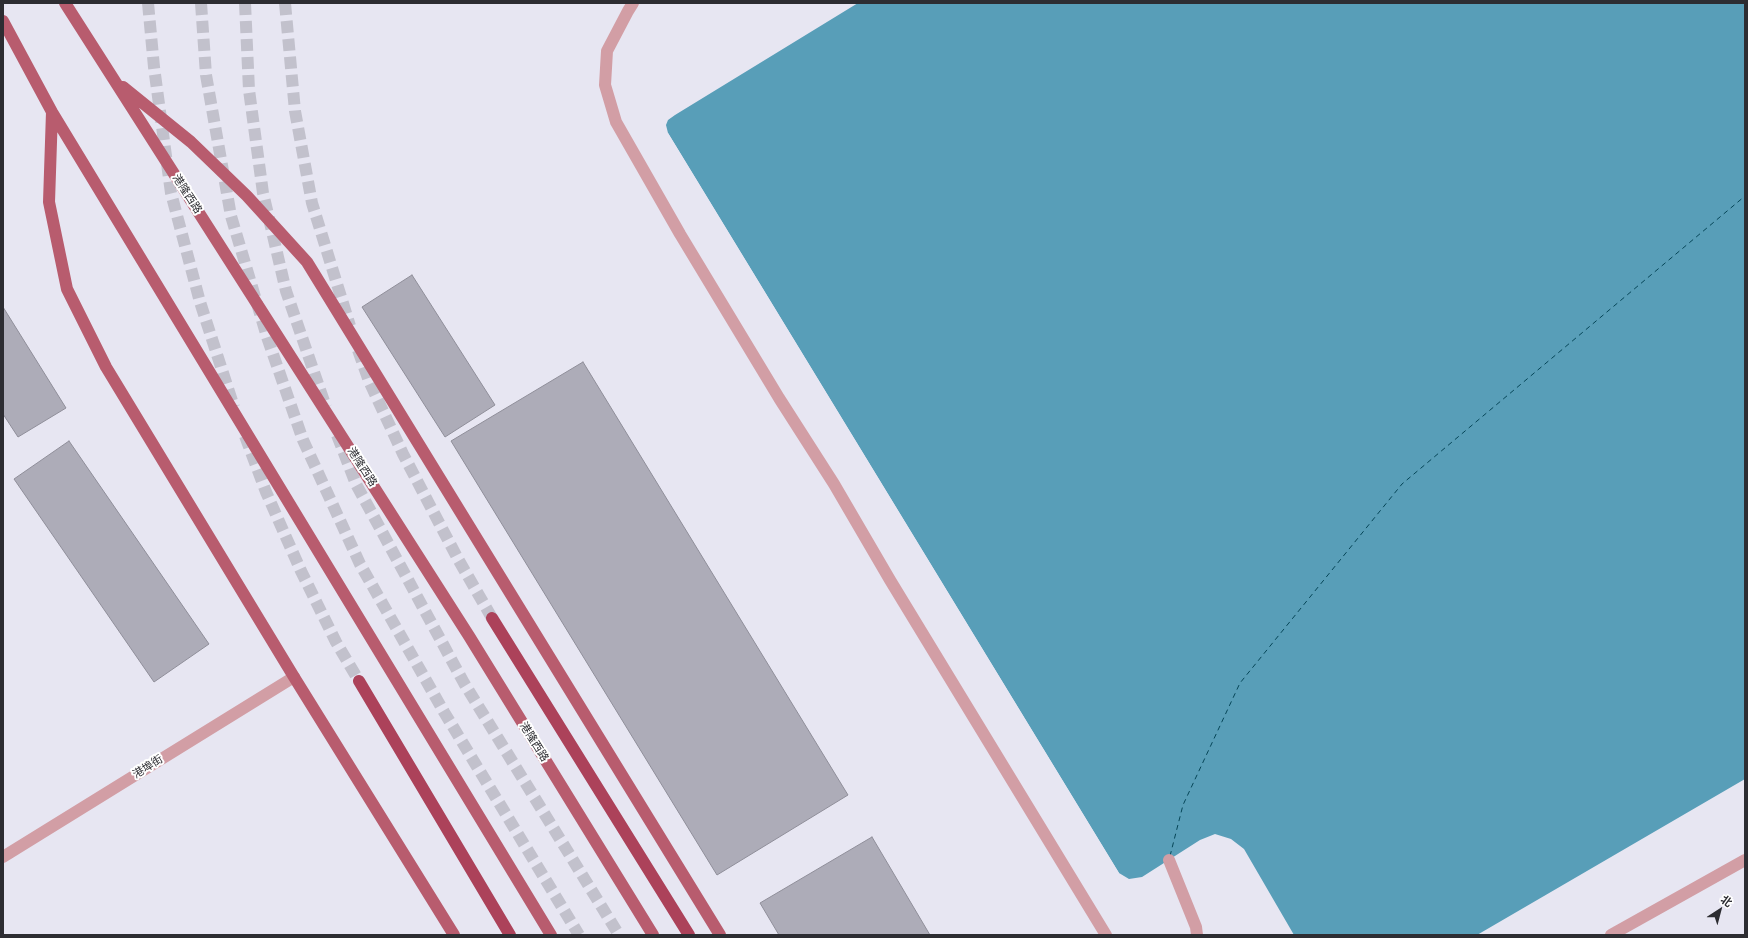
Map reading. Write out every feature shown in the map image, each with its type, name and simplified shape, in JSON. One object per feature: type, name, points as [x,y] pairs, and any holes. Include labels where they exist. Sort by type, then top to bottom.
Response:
[{"type":"highway","points":[[492,618],[689,935]]},
{"type":"highway","points":[[359,681],[510,935]]},
{"type":"main road","name":"港隆西路","points":[[65,3],[469,636],[653,935]]},
{"type":"main road","points":[[3,21],[52,112],[550,935]]},
{"type":"main road","points":[[114,80],[191,142],[247,196],[307,262],[720,935]]},
{"type":"main road","points":[[52,112],[49,202],[67,289],[106,367],[294,677],[454,935]]},
{"type":"street","points":[[634,3],[628,11],[608,51],[605,85],[616,122],[680,234],[778,398],[834,484],[890,580],[1106,935]]},
{"type":"street","name":"港埠街","points":[[3,857],[294,677]]},
{"type":"street","points":[[1169,860],[1196,926],[1197,935]]},
{"type":"street","points":[[1611,935],[1745,860]]},
{"type":"water","points":[[858,3],[1745,3],[1745,779],[1477,935],[1294,935],[1244,849],[1231,839],[1215,834],[1200,840],[1142,877],[1129,879],[1119,873],[668,133],[666,125],[668,120],[675,115]]},
{"type":"pier","points":[[668,133],[1119,873],[1117,874],[667,134]]},
{"type":"building","points":[[412,275],[495,405],[445,437],[362,307]]},
{"type":"building","points":[[3,307],[66,408],[18,437],[3,414]]},
{"type":"building","points":[[583,362],[848,795],[717,875],[451,441]]},
{"type":"building","points":[[69,441],[209,644],[154,682],[14,479]]},
{"type":"building","points":[[872,837],[930,935],[779,935],[760,903]]},
{"type":"ferry route","points":[[1170,856],[1183,805],[1240,683],[1402,484],[1745,196]]},
{"type":"tunnel","points":[[148,3],[154,67],[171,193],[200,302],[234,407]]},
{"type":"tunnel","points":[[201,3],[206,75],[231,216],[267,337],[303,440],[360,564],[444,712],[579,935]]},
{"type":"tunnel","points":[[245,3],[249,90],[263,193],[286,291],[326,407]]},
{"type":"tunnel","points":[[285,3],[295,111],[312,203],[350,326]]},
{"type":"tunnel","points":[[358,350],[369,381],[403,454],[458,559],[492,618]]},
{"type":"tunnel","points":[[337,435],[356,484],[464,683],[619,935]]},
{"type":"tunnel","points":[[245,436],[266,492],[301,571],[336,642],[359,681]]}]
